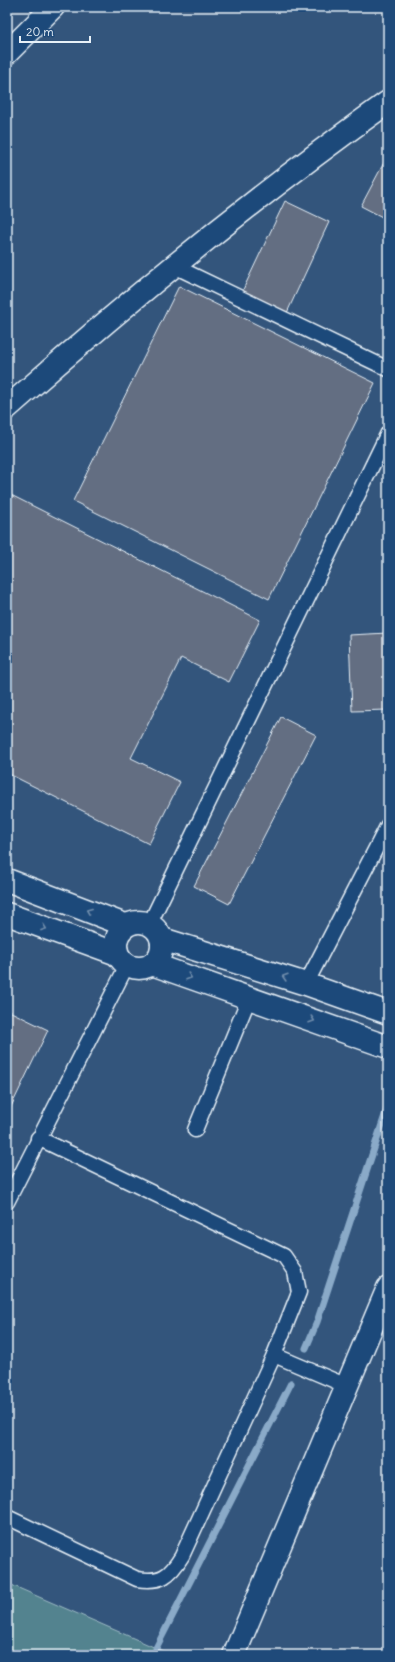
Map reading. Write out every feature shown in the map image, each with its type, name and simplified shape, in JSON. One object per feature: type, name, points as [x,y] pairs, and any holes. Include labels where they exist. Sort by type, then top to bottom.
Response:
[{"type":"street","points":[[7,53],[53,7]]},
{"type":"street","points":[[7,408],[79,344],[243,210],[388,102]]},
{"type":"street","points":[[7,880],[125,925]]},
{"type":"street","points":[[7,914],[122,959],[136,968],[144,968],[152,964],[159,957],[162,948],[156,931]]},
{"type":"street","points":[[122,959],[115,946],[119,931],[125,925],[141,921],[156,931],[388,1013]]},
{"type":"street","points":[[152,964],[388,1047]]},
{"type":"street","points":[[234,1655],[388,1288]]},
{"type":"lane","points":[[174,266],[388,369]]},
{"type":"lane","points":[[156,931],[388,433]]},
{"type":"lane","points":[[306,984],[388,825]]},
{"type":"lane","points":[[7,1202],[122,959]]},
{"type":"lane","points":[[195,1130],[249,998]]},
{"type":"lane","points":[[7,1516],[137,1579],[147,1581],[163,1578],[173,1571],[182,1556],[274,1355],[299,1292],[295,1272],[284,1256],[38,1138]]},
{"type":"lane","points":[[274,1355],[347,1386]]},
{"type":"green space","points":[[7,1583],[156,1648],[173,1655],[7,1655]]},
{"type":"building","points":[[388,155],[388,220],[361,206]]},
{"type":"building","points":[[285,201],[329,222],[285,317],[240,296]]},
{"type":"building","points":[[179,286],[375,383],[269,599],[73,501]]},
{"type":"building","points":[[7,493],[260,620],[229,682],[181,658],[131,758],[180,782],[149,844],[7,773]]},
{"type":"building","points":[[388,633],[388,710],[352,711],[349,635]]},
{"type":"building","points":[[281,717],[316,735],[229,904],[194,886]]},
{"type":"building","points":[[7,1010],[48,1030],[7,1115]]},
{"type":"waterway","points":[[306,1348],[317,1322],[388,1106]]},
{"type":"waterway","points":[[158,1655],[156,1648],[291,1383]]}]
